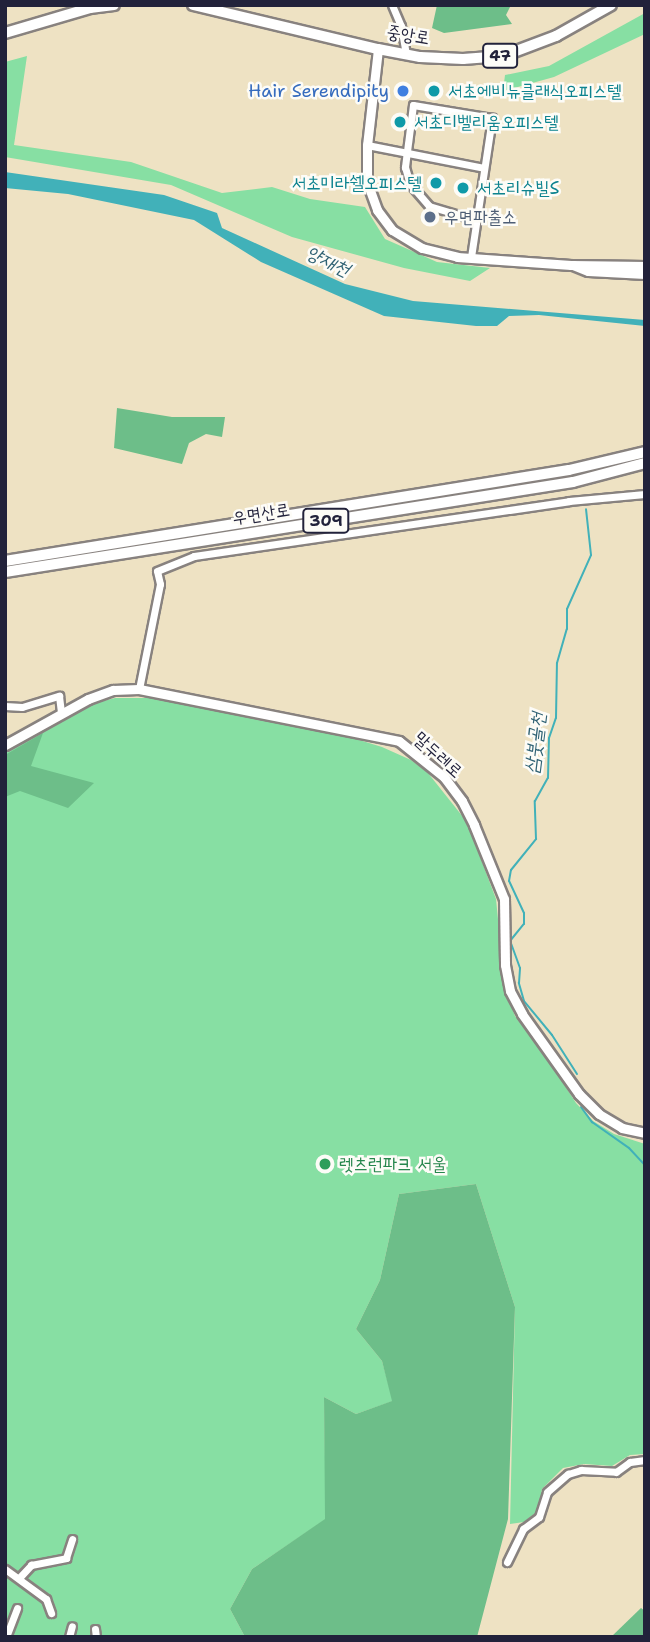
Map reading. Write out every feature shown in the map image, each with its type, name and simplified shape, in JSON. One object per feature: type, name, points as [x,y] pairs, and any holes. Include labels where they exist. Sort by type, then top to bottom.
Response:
[{"type":"main road","points":[[5,33],[90,6],[114,5]]},
{"type":"main road","name":"중앙로","points":[[193,5],[378,49],[463,59],[503,56],[556,36],[611,5]]},
{"type":"main road","name":"우면산로","points":[[5,561],[569,470],[645,452]]},
{"type":"main road","name":"우면산로","points":[[5,572],[573,482],[645,463]]},
{"type":"street","points":[[392,5],[401,26],[406,54]]},
{"type":"street","points":[[378,49],[366,145],[369,191],[377,210],[392,230],[435,253],[572,265],[645,265]]},
{"type":"street","points":[[471,257],[492,118],[413,105],[406,153],[410,184],[422,200],[443,212],[476,220]]},
{"type":"street","points":[[366,145],[484,168]]},
{"type":"street","points":[[572,265],[587,271],[645,274]]},
{"type":"street","points":[[139,689],[160,584],[157,571],[194,556],[569,501],[645,494]]},
{"type":"street","name":"말두레로","points":[[5,745],[61,713],[113,690],[139,689],[379,734],[398,740],[444,777],[462,801],[504,899],[505,965],[510,991],[522,1014],[579,1094],[599,1114],[622,1128],[645,1133]]},
{"type":"street","points":[[5,706],[22,707],[59,696],[61,713]]},
{"type":"street","points":[[507,1562],[523,1528],[539,1517],[547,1492],[568,1474],[581,1470],[616,1472],[630,1462],[645,1460]]},
{"type":"street","points":[[19,1578],[31,1565],[66,1558],[72,1539]]},
{"type":"street","points":[[5,1569],[46,1599],[51,1613]]},
{"type":"street","points":[[6,1637],[17,1608]]},
{"type":"street","points":[[69,1637],[72,1626]]},
{"type":"green space","points":[[437,5],[511,5],[506,15],[512,24],[444,33],[432,28]]},
{"type":"green space","points":[[645,13],[645,34],[554,77],[503,91],[505,75],[549,66]]},
{"type":"green space","points":[[27,56],[14,145],[131,162],[222,193],[272,187],[310,199],[365,207],[385,239],[437,262],[490,268],[470,281],[404,268],[292,237],[171,185],[5,157],[5,62]]},
{"type":"green space","points":[[117,408],[172,417],[225,417],[222,437],[206,434],[189,443],[182,464],[114,448]]},
{"type":"green space","name":"렛츠런파크 서울","points":[[115,698],[161,698],[343,735],[382,747],[411,760],[428,773],[467,822],[496,899],[505,990],[515,1016],[546,1056],[576,1103],[593,1121],[614,1134],[645,1144],[645,1454],[630,1455],[612,1466],[584,1464],[563,1468],[542,1489],[539,1510],[524,1522],[510,1524],[515,1307],[476,1184],[399,1194],[380,1280],[356,1329],[382,1361],[393,1401],[356,1414],[324,1397],[326,1519],[252,1569],[230,1609],[245,1637],[5,1637],[5,751],[80,707]]},
{"type":"green space","points":[[43,733],[31,766],[94,783],[68,808],[20,791],[5,797],[5,755]]},
{"type":"green space","points":[[476,1184],[515,1307],[508,1519],[477,1637],[245,1637],[230,1609],[252,1569],[325,1519],[324,1397],[356,1414],[392,1401],[382,1361],[356,1329],[380,1280],[399,1194]]},
{"type":"green space","points":[[641,1608],[645,1611],[645,1637],[611,1637]]},
{"type":"water","points":[[5,172],[164,195],[217,213],[222,228],[345,284],[413,301],[645,320],[645,326],[539,315],[509,316],[497,326],[384,316],[261,262],[194,220],[68,194],[5,188]]},
{"type":"waterway","name":"삼붓골천","points":[[577,1074],[552,1035],[524,1001],[519,983],[520,968],[510,941],[524,924],[524,913],[509,881],[511,870],[536,839],[535,801],[548,778],[549,738],[556,718],[557,663],[567,629],[567,609],[591,555],[586,509]]},
{"type":"waterway","name":"삼붓골천","points":[[581,1107],[592,1122],[629,1148],[645,1165]]},
{"type":"place","name":"Hair Serendipity","points":[[403,91]]},
{"type":"place","name":"서초에비뉴클래식오피스텔","points":[[434,91]]},
{"type":"place","name":"서초디벨리움오피스텔","points":[[400,122]]},
{"type":"place","name":"서초미라쉘오피스텔","points":[[436,183]]},
{"type":"place","name":"서초리슈빌S","points":[[463,188]]},
{"type":"place","name":"우면파출소","points":[[430,217]]},
{"type":"place","name":"렛츠런파크 서울","points":[[325,1164]]},
{"type":"water label","name":"양재천","points":[[328,261]]}]
